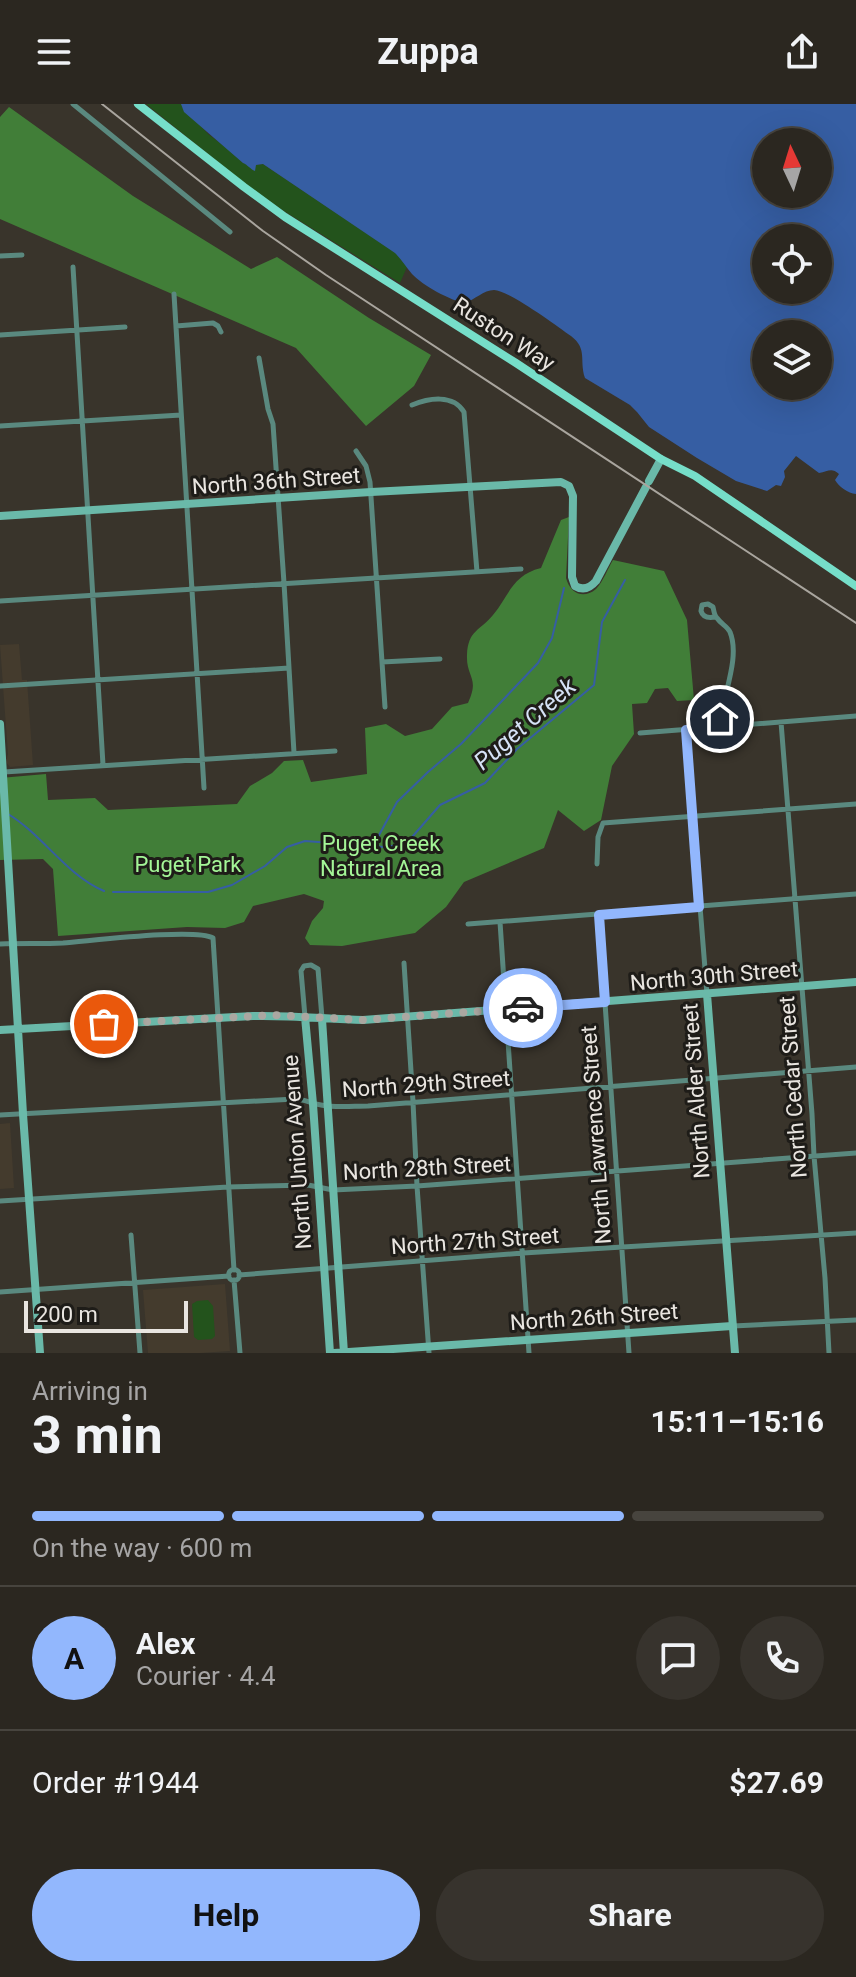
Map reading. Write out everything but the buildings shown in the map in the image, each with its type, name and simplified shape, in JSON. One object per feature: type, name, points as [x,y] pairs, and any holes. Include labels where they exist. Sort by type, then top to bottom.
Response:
[{"type":"main road","name":"Ruston Way","points":[[138,104],[285,217],[473,335],[661,459],[695,476],[856,586]]},
{"type":"street","points":[[73,104],[230,232]]},
{"type":"street","points":[[0,256],[22,255]]},
{"type":"street","points":[[73,267],[103,765]]},
{"type":"street","points":[[174,294],[204,788]]},
{"type":"street","points":[[176,326],[213,323],[221,332]]},
{"type":"street","points":[[0,335],[125,327]]},
{"type":"street","points":[[259,358],[273,421],[294,753]]},
{"type":"street","points":[[412,405],[439,399],[454,402],[462,409],[477,572]]},
{"type":"street","points":[[0,426],[181,415]]},
{"type":"street","points":[[356,451],[368,471],[371,492],[385,707]]},
{"type":"street","name":"North 36th Street","points":[[0,516],[555,482],[567,485],[573,496],[572,581],[576,587],[588,588],[611,555],[661,459]]},
{"type":"street","points":[[0,601],[521,569]]},
{"type":"street","points":[[715,617],[729,631],[732,649],[731,672],[720,712],[720,727]]},
{"type":"street","points":[[382,662],[440,659]]},
{"type":"street","points":[[0,686],[289,668]]},
{"type":"street","points":[[640,733],[856,716]]},
{"type":"street","name":"North Cedar Street","points":[[781,722],[829,1353]]},
{"type":"street","points":[[0,724],[40,1353]]},
{"type":"street","name":"North Alder Street","points":[[686,730],[735,1353]]},
{"type":"street","points":[[3,775],[103,765],[335,751]]},
{"type":"street","points":[[597,864],[598,837],[603,823],[856,804]]},
{"type":"street","points":[[468,924],[856,894]]},
{"type":"street","name":"North Lawrence Street","points":[[599,915],[629,1353]]},
{"type":"street","points":[[500,922],[529,1353]]},
{"type":"street","points":[[0,944],[180,934],[213,938],[240,1353]]},
{"type":"street","points":[[404,963],[429,1349]]},
{"type":"street","name":"North Union Avenue","points":[[332,1353],[301,971],[304,966],[311,965],[318,969],[344,1353]]},
{"type":"street","name":"North 30th Street","points":[[0,1030],[274,1015],[363,1020],[856,982]]},
{"type":"street","name":"North 29th Street","points":[[0,1115],[295,1099],[328,1107],[856,1067]]},
{"type":"street","name":"North 28th Street","points":[[0,1201],[228,1187],[318,1186],[333,1190],[417,1186],[856,1153]]},
{"type":"street","name":"North 27th Street","points":[[0,1292],[234,1277],[523,1253],[856,1233]]},
{"type":"street","points":[[131,1235],[140,1353]]},
{"type":"street","name":"North 26th Street","points":[[332,1353],[856,1320]]},
{"type":"shaded area","points":[[19,644],[22,680],[27,680],[33,765],[10,767],[6,762],[8,754],[0,645]]},
{"type":"shaded area","points":[[10,1123],[14,1188],[0,1189],[0,1124]]},
{"type":"shaded area","points":[[225,1284],[230,1351],[148,1353],[143,1290]]},
{"type":"green space","points":[[146,104],[181,104],[208,134],[243,163],[263,164],[396,253],[407,267],[400,283],[247,185]]},
{"type":"green space","points":[[9,107],[133,196],[251,269],[277,257],[431,355],[414,386],[366,426],[296,348],[0,219],[0,117]]},
{"type":"green space","name":"Puget Creek Natural Area","points":[[569,517],[566,578],[578,593],[586,594],[596,589],[613,560],[664,571],[687,620],[694,700],[677,701],[668,688],[655,689],[647,703],[632,704],[634,734],[612,766],[601,820],[584,831],[558,810],[544,848],[464,882],[446,907],[415,933],[342,946],[310,945],[305,938],[324,901],[304,894],[253,906],[244,922],[225,928],[187,927],[58,936],[53,869],[43,859],[0,860],[0,778],[46,774],[48,800],[95,798],[108,810],[237,804],[250,786],[272,773],[284,761],[303,760],[311,782],[367,774],[365,728],[386,724],[405,736],[432,729],[452,707],[468,703],[473,688],[467,655],[472,636],[493,615],[517,581],[541,568],[561,520]]},
{"type":"green space","points":[[208,1300],[213,1306],[215,1336],[198,1340],[194,1337],[192,1304]]},
{"type":"water","points":[[181,104],[856,104],[856,494],[839,485],[835,480],[839,474],[836,472],[819,473],[796,456],[784,471],[781,486],[776,485],[767,491],[736,481],[649,427],[630,405],[585,378],[580,346],[571,336],[532,309],[494,290],[465,303],[437,292],[412,274],[395,253],[263,164],[256,165],[255,171],[184,112]]},
{"type":"waterway","name":"Puget Creek","points":[[113,892],[208,892],[232,885],[265,866],[287,847],[305,841],[384,847],[406,844],[440,805],[485,783],[517,749],[594,685],[602,622],[625,580]]},
{"type":"waterway","points":[[358,844],[378,837],[397,802],[461,744],[538,663],[552,638],[564,588]]},
{"type":"waterway","name":"Puget Creek","points":[[8,814],[78,875],[104,891]]},
{"type":"railway","points":[[102,104],[263,231],[326,275],[856,623]]},
{"type":"way so far","points":[[104,1024],[274,1015],[363,1020],[523,1008]]},
{"type":"route","points":[[523,1008],[605,1002],[599,915],[699,907],[686,730],[720,727],[720,719]]},
{"type":"park label","name":"Puget Park","points":[[188,864]]}]
